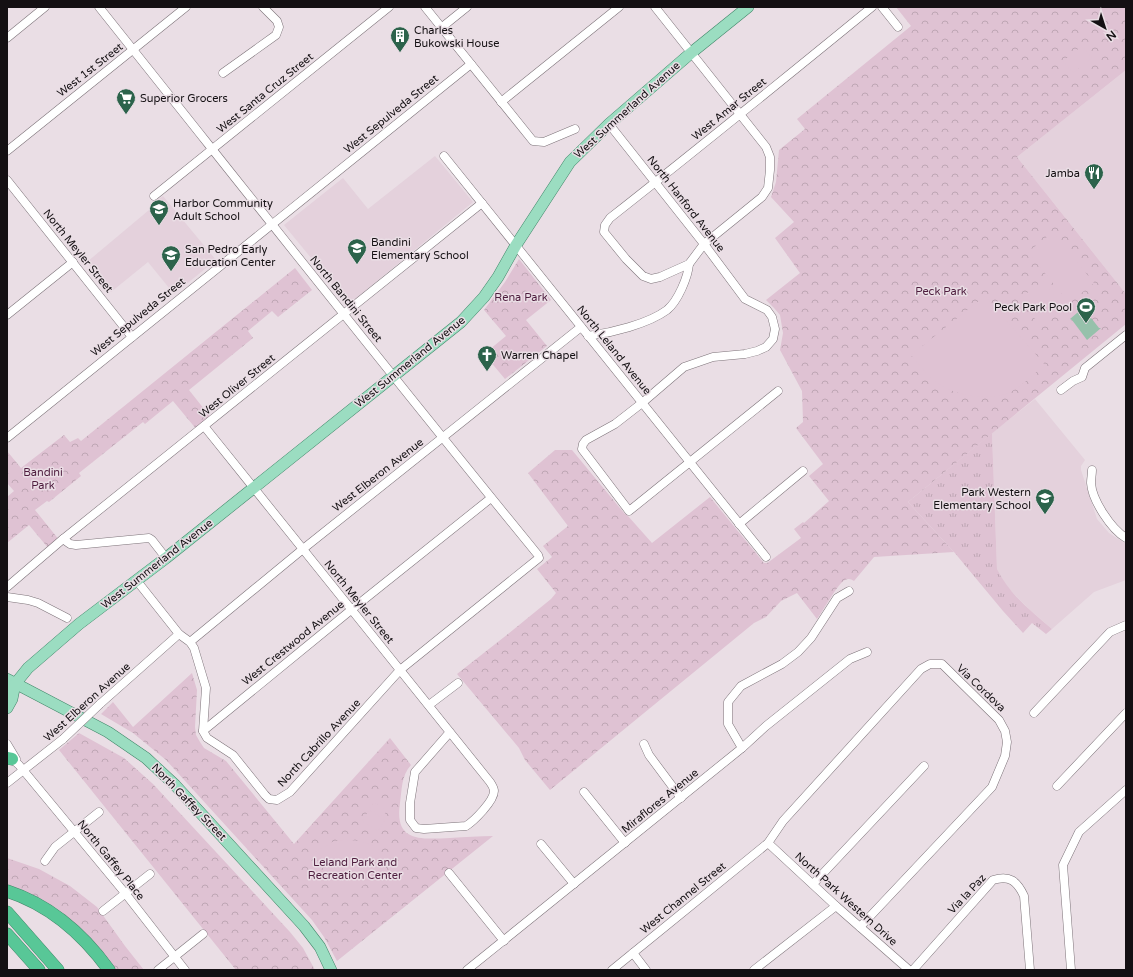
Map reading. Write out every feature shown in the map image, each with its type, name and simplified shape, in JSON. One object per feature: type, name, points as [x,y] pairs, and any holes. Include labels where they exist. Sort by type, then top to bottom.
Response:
[{"type":"highway","points":[[7,891],[32,901],[55,914],[74,930],[97,954],[109,970]]},
{"type":"highway","points":[[7,912],[58,970]]},
{"type":"highway","points":[[7,934],[39,970]]},
{"type":"highway","points":[[92,949],[103,970]]},
{"type":"main road","name":"West Summerland Avenue","points":[[10,684],[78,624],[137,582],[474,310],[498,277],[516,245],[570,162],[609,124],[691,53],[748,7]]},
{"type":"main road","points":[[7,708],[12,699],[10,684]]},
{"type":"main road","name":"North Gaffey Street","points":[[10,684],[108,732],[136,750],[156,766],[304,926],[320,947],[331,970]]},
{"type":"street","points":[[7,38],[45,7]]},
{"type":"street","name":"North Bandini Street","points":[[99,7],[134,50],[144,65],[214,149],[271,224],[491,498],[538,554],[538,560]]},
{"type":"street","name":"West 1st Street","points":[[7,151],[186,7]]},
{"type":"street","points":[[224,73],[276,35],[279,27],[277,21],[263,7]]},
{"type":"street","name":"West Santa Cruz Street","points":[[154,196],[389,7]]},
{"type":"street","points":[[425,7],[533,141],[544,142],[575,129]]},
{"type":"street","points":[[441,28],[467,7]]},
{"type":"street","points":[[501,102],[619,7]]},
{"type":"street","points":[[588,336],[604,334],[646,321],[668,309],[676,299],[688,273],[689,264],[704,244],[762,196],[768,188],[770,157],[766,147],[656,7]]},
{"type":"street","name":"West Amar Street","points":[[689,264],[651,280],[643,276],[626,259],[604,232],[605,226],[610,218],[872,7]]},
{"type":"street","points":[[882,7],[898,27]]},
{"type":"street","name":"West Sepulveda Street","points":[[7,438],[471,64]]},
{"type":"street","name":"North Hanford Avenue","points":[[609,124],[704,244],[745,299],[767,310],[772,317],[775,329],[773,339],[766,347],[746,354],[713,357],[684,367],[642,403]]},
{"type":"street","name":"North Leland Avenue","points":[[444,156],[766,557]]},
{"type":"street","name":"North Meyler Street","points":[[7,180],[132,336]]},
{"type":"street","name":"West Oliver Street","points":[[7,587],[63,539],[482,203]]},
{"type":"street","points":[[7,315],[73,262]]},
{"type":"street","name":"West Elberon Avenue","points":[[190,642],[303,549],[581,327]]},
{"type":"street","points":[[1061,390],[1072,381],[1082,377],[1085,368],[1126,336]]},
{"type":"street","points":[[642,403],[614,424],[586,440],[582,449],[629,511],[778,391]]},
{"type":"street","name":"North Meyler Street","points":[[204,426],[429,705],[490,782],[494,794],[491,800],[471,823],[466,826],[424,830],[416,828],[410,820],[410,803],[415,772],[450,732]]},
{"type":"street","points":[[1092,470],[1091,483],[1099,508],[1120,534],[1126,538]]},
{"type":"street","points":[[739,524],[802,471]]},
{"type":"street","name":"West Crestwood Avenue","points":[[203,731],[491,498]]},
{"type":"street","points":[[63,539],[70,544],[76,545],[148,538],[152,540],[166,558]]},
{"type":"street","name":"North Cabrillo Avenue","points":[[203,731],[206,738],[233,755],[269,799],[277,800],[290,792],[400,670],[538,560]]},
{"type":"street","points":[[137,582],[179,634],[190,642],[194,648],[206,688],[203,731]]},
{"type":"street","points":[[742,748],[728,724],[728,702],[740,686],[782,664],[798,652],[811,638],[837,598],[849,591]]},
{"type":"street","points":[[7,597],[38,602],[67,618]]},
{"type":"street","points":[[1034,713],[1110,632],[1126,625]]},
{"type":"street","name":"West Elberon Avenue","points":[[7,783],[14,761],[63,739],[179,634]]},
{"type":"street","name":"Miraflores Avenue","points":[[468,970],[850,659],[867,652]]},
{"type":"street","name":"Via Cordova","points":[[768,843],[783,821],[921,669],[930,664],[942,664],[999,720],[1005,731],[1005,756],[992,788],[860,927]]},
{"type":"street","points":[[429,705],[458,682]]},
{"type":"street","points":[[1057,786],[1126,713]]},
{"type":"street","name":"North Gaffey Place","points":[[7,744],[14,761],[125,893],[185,970]]},
{"type":"street","points":[[644,744],[649,755],[681,798]]},
{"type":"street","points":[[813,884],[924,766]]},
{"type":"street","points":[[1071,970],[1063,865],[1079,832],[1126,790]]},
{"type":"street","points":[[584,792],[624,843]]},
{"type":"street","points":[[45,861],[55,847],[99,812]]},
{"type":"street","name":"North Park Western Drive","points":[[768,843],[836,906],[909,970]]},
{"type":"street","name":"West Channel Street","points":[[612,970],[768,843]]},
{"type":"street","points":[[541,844],[574,884]]},
{"type":"street","points":[[449,873],[504,941]]},
{"type":"street","points":[[103,911],[150,874]]},
{"type":"street","name":"Via la Paz","points":[[913,970],[993,880],[1002,878],[1011,880],[1020,888],[1024,896],[1030,970]]},
{"type":"street","points":[[754,970],[836,906]]},
{"type":"street","points":[[158,970],[203,934]]},
{"type":"street","points":[[632,953],[646,970]]},
{"type":"shaded area","points":[[1126,70],[1126,294],[1017,157]]},
{"type":"shaded area","name":"Bandini Elementary School","points":[[435,156],[473,202],[349,304],[284,225],[343,178],[368,209]]},
{"type":"shaded area","name":"Harbor Community Adult School","points":[[163,196],[216,260],[174,294],[148,262],[111,292],[87,262],[155,205],[154,203]]},
{"type":"shaded area","name":"Peck Park Pool","points":[[1084,307],[1099,328],[1101,328],[1087,340],[1070,319]]},
{"type":"shaded area","name":"Park Western Elementary School","points":[[1035,399],[1085,460],[1081,466],[1081,470],[1097,519],[1109,533],[1126,544],[1126,580],[1094,592],[1052,629],[1009,589],[1001,578],[997,569],[992,433]]},
{"type":"green space","name":"Peck Park","points":[[896,7],[1126,7],[1126,70],[1017,157],[1126,294],[1126,324],[908,502],[954,552],[874,557],[854,581],[849,579],[842,582],[817,619],[797,593],[781,601],[766,617],[754,623],[550,790],[525,760],[519,748],[457,674],[551,599],[556,593],[537,569],[552,557],[543,546],[568,526],[528,473],[555,450],[572,450],[624,513],[652,543],[710,497],[764,563],[770,561],[801,538],[794,529],[803,522],[804,523],[829,501],[809,476],[823,464],[796,428],[803,422],[802,391],[780,350],[783,333],[780,315],[766,300],[800,273],[775,238],[794,222],[771,197],[776,182],[779,150],[805,129],[797,119],[911,26]]},
{"type":"green space","points":[[1082,46],[1092,58],[1073,73],[1063,61]]},
{"type":"green space","points":[[1053,232],[1094,283],[1069,303],[1028,252]]},
{"type":"green space","name":"Rena Park","points":[[519,259],[551,300],[526,320],[547,346],[505,379],[484,354],[506,336],[484,310],[505,282]]},
{"type":"green space","name":"Bandini Park","points":[[295,268],[312,290],[278,317],[272,311],[248,331],[253,338],[189,390],[212,419],[197,430],[173,401],[145,424],[143,422],[79,473],[81,476],[49,502],[47,501],[35,510],[60,541],[49,549],[29,525],[7,543],[7,497],[14,491],[7,483],[7,451],[21,468],[64,435],[70,442],[78,438],[81,441]]},
{"type":"green space","points":[[1043,281],[1063,307],[1040,325],[1019,299]]},
{"type":"green space","points":[[985,296],[1045,365],[1022,385],[1006,394],[979,397],[970,396],[943,387],[929,376],[911,355]]},
{"type":"green space","points":[[992,433],[997,569],[1014,594],[1052,629],[1046,634],[1032,623],[1023,633],[954,552],[908,502]]},
{"type":"green space","name":"Leland Park and Recreation Center","points":[[192,673],[197,690],[195,727],[196,735],[200,742],[204,748],[226,761],[294,844],[390,738],[411,765],[404,778],[399,816],[401,825],[406,832],[412,836],[429,839],[493,836],[337,961],[324,937],[312,920],[166,760],[133,733],[101,714],[113,702],[133,727]]},
{"type":"green space","points":[[79,733],[124,758],[153,784],[290,932],[303,948],[315,970],[236,970],[59,750]]},
{"type":"green space","points":[[374,802],[387,810],[383,817],[369,809]]},
{"type":"green space","points":[[369,810],[385,820],[378,831],[362,821]]},
{"type":"green space","points":[[348,840],[367,843],[382,852],[393,862],[350,896],[347,895],[312,854],[334,841]]},
{"type":"green space","points":[[7,858],[39,869],[70,886],[97,907],[144,970],[114,970],[92,941],[68,917],[41,899],[25,891],[7,885]]},
{"type":"place","name":"Charles Bukowski House","points":[[400,53]]},
{"type":"place","name":"Superior Grocers","points":[[126,115]]},
{"type":"place","name":"Jamba","points":[[1094,190]]},
{"type":"place","name":"Harbor Community Adult School","points":[[159,226]]},
{"type":"place","name":"Bandini Elementary School","points":[[357,265]]},
{"type":"place","name":"San Pedro Early Education Center","points":[[171,272]]},
{"type":"place","name":"Peck Park Pool","points":[[1086,324]]},
{"type":"place","name":"Warren Chapel","points":[[487,372]]},
{"type":"place","name":"Park Western Elementary School","points":[[1045,515]]}]
